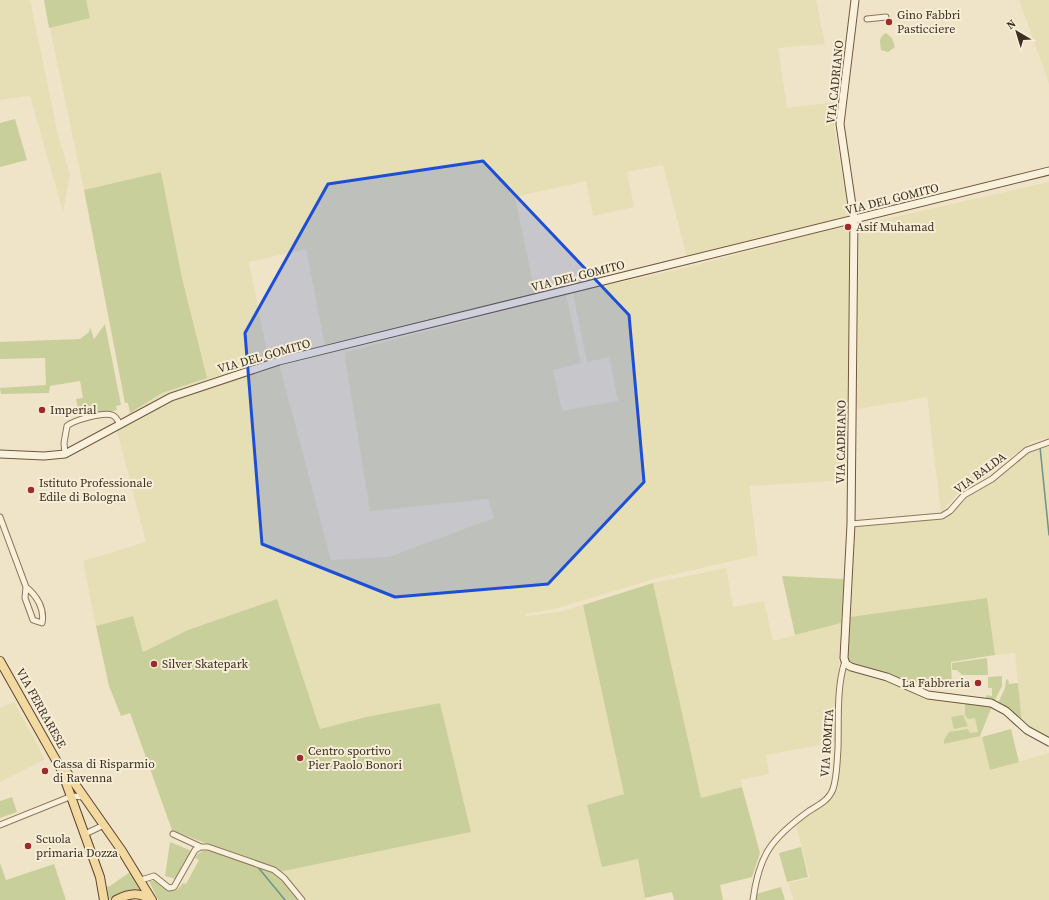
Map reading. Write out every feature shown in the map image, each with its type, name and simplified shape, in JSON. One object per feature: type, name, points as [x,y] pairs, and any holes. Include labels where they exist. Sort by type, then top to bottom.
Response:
[{"type":"main road","name":"VIA FERRARESE","points":[[0,660],[61,768],[100,877],[104,900]]},
{"type":"main road","points":[[50,749],[141,880],[151,900]]},
{"type":"main road","points":[[116,900],[136,894],[144,895],[151,900]]},
{"type":"street","name":"VIA CADRIANO","points":[[847,664],[844,650],[851,524],[854,220],[840,124],[855,0]]},
{"type":"street","points":[[867,19],[886,17]]},
{"type":"street","name":"VIA DEL GOMITO","points":[[0,454],[44,456],[65,454],[160,403],[188,390],[279,361],[1049,171]]},
{"type":"street","points":[[65,454],[64,443],[67,426],[73,422],[104,415],[113,415],[117,418],[120,425]]},
{"type":"street","name":"VIA BALDA","points":[[851,524],[942,516],[950,511],[964,495],[992,479],[1027,450],[1049,442]]},
{"type":"street","points":[[0,517],[26,587],[24,598],[33,620],[42,623],[44,615],[36,595],[26,587]]},
{"type":"street","points":[[847,664],[887,677],[928,695],[991,703],[1006,712],[1027,730],[1049,742]]},
{"type":"street","name":"VIA ROMITA","points":[[753,900],[758,872],[768,849],[791,825],[826,800],[832,790],[837,761],[841,675],[847,664]]},
{"type":"street","points":[[0,825],[72,796],[84,797]]},
{"type":"street","points":[[85,834],[104,825]]},
{"type":"street","points":[[173,834],[201,847],[209,847],[274,870],[284,878],[302,900]]},
{"type":"street","points":[[141,880],[154,876],[169,888],[174,887],[193,852],[201,847]]},
{"type":"highlighted area","points":[[483,161],[629,315],[644,482],[548,584],[395,597],[262,544],[245,333],[328,184]]},
{"type":"shaded area","points":[[0,0],[30,0],[58,135],[70,175],[63,212],[30,96],[0,100]]},
{"type":"shaded area","points":[[44,0],[816,0],[825,44],[778,48],[787,108],[835,102],[834,128],[849,216],[687,257],[663,165],[627,172],[634,207],[593,216],[586,181],[515,197],[535,293],[325,346],[306,249],[249,262],[268,358],[277,356],[331,560],[389,557],[494,518],[488,499],[370,511],[345,358],[346,352],[566,295],[581,363],[553,370],[562,411],[618,401],[609,357],[587,362],[573,293],[689,267],[842,226],[850,231],[851,410],[848,480],[749,486],[758,555],[654,579],[555,609],[526,614],[527,616],[558,612],[583,605],[624,794],[587,805],[602,866],[638,859],[646,900],[304,900],[279,872],[471,832],[440,703],[366,717],[320,729],[277,599],[188,630],[143,652],[132,616],[96,626],[83,561],[146,542],[117,431],[132,423],[128,414],[162,393],[206,377],[182,278],[161,172],[84,190]]},
{"type":"shaded area","points":[[1019,0],[1049,0],[1049,84],[1045,72]]},
{"type":"shaded area","points":[[1049,182],[1049,438],[1032,441],[984,478],[956,495],[941,513],[927,397],[857,409],[859,225]]},
{"type":"shaded area","points":[[1049,446],[1049,739],[1022,723],[1015,653],[995,655],[987,598],[850,617],[854,526],[941,517],[959,501],[1027,452]]},
{"type":"shaded area","points":[[726,568],[733,607],[764,601],[773,641],[841,623],[836,742],[766,755],[769,774],[740,780],[742,787],[701,799],[653,583]]},
{"type":"shaded area","points":[[849,669],[886,679],[931,699],[992,706],[980,736],[982,737],[990,770],[1049,753],[1049,900],[793,900],[789,883],[810,878],[796,825],[827,802],[834,794],[837,785],[842,681],[844,672]]},
{"type":"shaded area","points":[[14,702],[45,759],[0,782],[0,708]]},
{"type":"green space","points":[[44,0],[86,0],[90,18],[49,28]]},
{"type":"green space","points":[[886,33],[892,38],[895,47],[888,52],[881,50],[880,45],[881,38]]},
{"type":"green space","points":[[15,119],[27,160],[0,167],[0,123]]},
{"type":"green space","points":[[161,172],[182,278],[207,378],[162,393],[130,413],[128,403],[125,403],[84,190]]},
{"type":"green space","points":[[105,324],[121,405],[116,406],[117,410],[90,416],[88,412],[79,414],[76,399],[83,398],[80,381],[50,386],[49,393],[1,394],[0,388],[46,385],[45,358],[0,359],[0,342],[80,339],[89,332],[90,327],[94,339]]},
{"type":"green space","points":[[782,576],[844,579],[841,623],[795,635]]},
{"type":"green space","points":[[653,583],[701,798],[742,787],[760,853],[752,877],[720,885],[723,900],[674,900],[672,892],[645,898],[638,859],[602,867],[587,805],[624,794],[583,605]]},
{"type":"green space","points":[[987,598],[995,655],[951,662],[952,685],[933,684],[932,686],[912,681],[907,684],[849,669],[846,646],[850,617]]},
{"type":"green space","name":"Centro sportivo Pier Paolo Bonori","points":[[277,599],[320,729],[366,717],[440,703],[471,832],[279,872],[302,900],[158,900],[149,881],[157,880],[169,891],[177,890],[183,883],[186,884],[199,860],[195,858],[203,851],[207,850],[255,863],[172,830],[130,713],[121,716],[109,686],[96,626],[133,616],[143,652],[188,630]]},
{"type":"green space","points":[[987,658],[988,675],[962,675],[957,670],[952,670],[952,663]]},
{"type":"green space","points":[[1002,676],[1002,686],[994,702],[986,699],[986,695],[992,696],[992,688],[988,688],[988,677]]},
{"type":"green space","points":[[1008,679],[1009,684],[1018,683],[1022,723],[998,703],[1005,688],[1006,680]]},
{"type":"green space","points":[[965,703],[992,706],[980,736],[944,744],[944,740],[949,732],[968,729],[970,733],[978,732],[975,718],[968,719],[965,715]]},
{"type":"green space","points":[[963,715],[968,726],[954,729],[951,717]]},
{"type":"green space","points":[[1011,729],[1019,762],[990,770],[982,737]]},
{"type":"green space","points":[[12,797],[17,812],[0,818],[0,801]]},
{"type":"green space","points":[[170,842],[192,851],[178,873],[176,879],[165,876]]},
{"type":"green space","points":[[801,847],[808,877],[787,882],[779,853]]},
{"type":"green space","points":[[0,863],[6,880],[54,864],[66,900],[0,900]]},
{"type":"green space","points":[[130,872],[142,890],[123,893],[108,900],[105,887],[110,886]]},
{"type":"green space","points":[[781,887],[785,900],[755,900],[756,894]]},
{"type":"waterway","points":[[1040,447],[1049,535]]},
{"type":"waterway","points":[[257,866],[285,900]]},
{"type":"place","name":"Gino Fabbri Pasticciere","points":[[889,22]]},
{"type":"place","name":"Asif Muhamad","points":[[848,227]]},
{"type":"place","name":"Imperial","points":[[42,410]]},
{"type":"place","name":"Istituto Professionale Edile di Bologna","points":[[31,490]]},
{"type":"place","name":"Silver Skatepark","points":[[154,664]]},
{"type":"place","name":"La Fabbreria","points":[[978,683]]},
{"type":"place","name":"Centro sportivo Pier Paolo Bonori","points":[[300,758]]},
{"type":"place","name":"Cassa di Risparmio di Ravenna","points":[[45,771]]},
{"type":"place","name":"Scuola primaria Dozza","points":[[28,846]]}]
